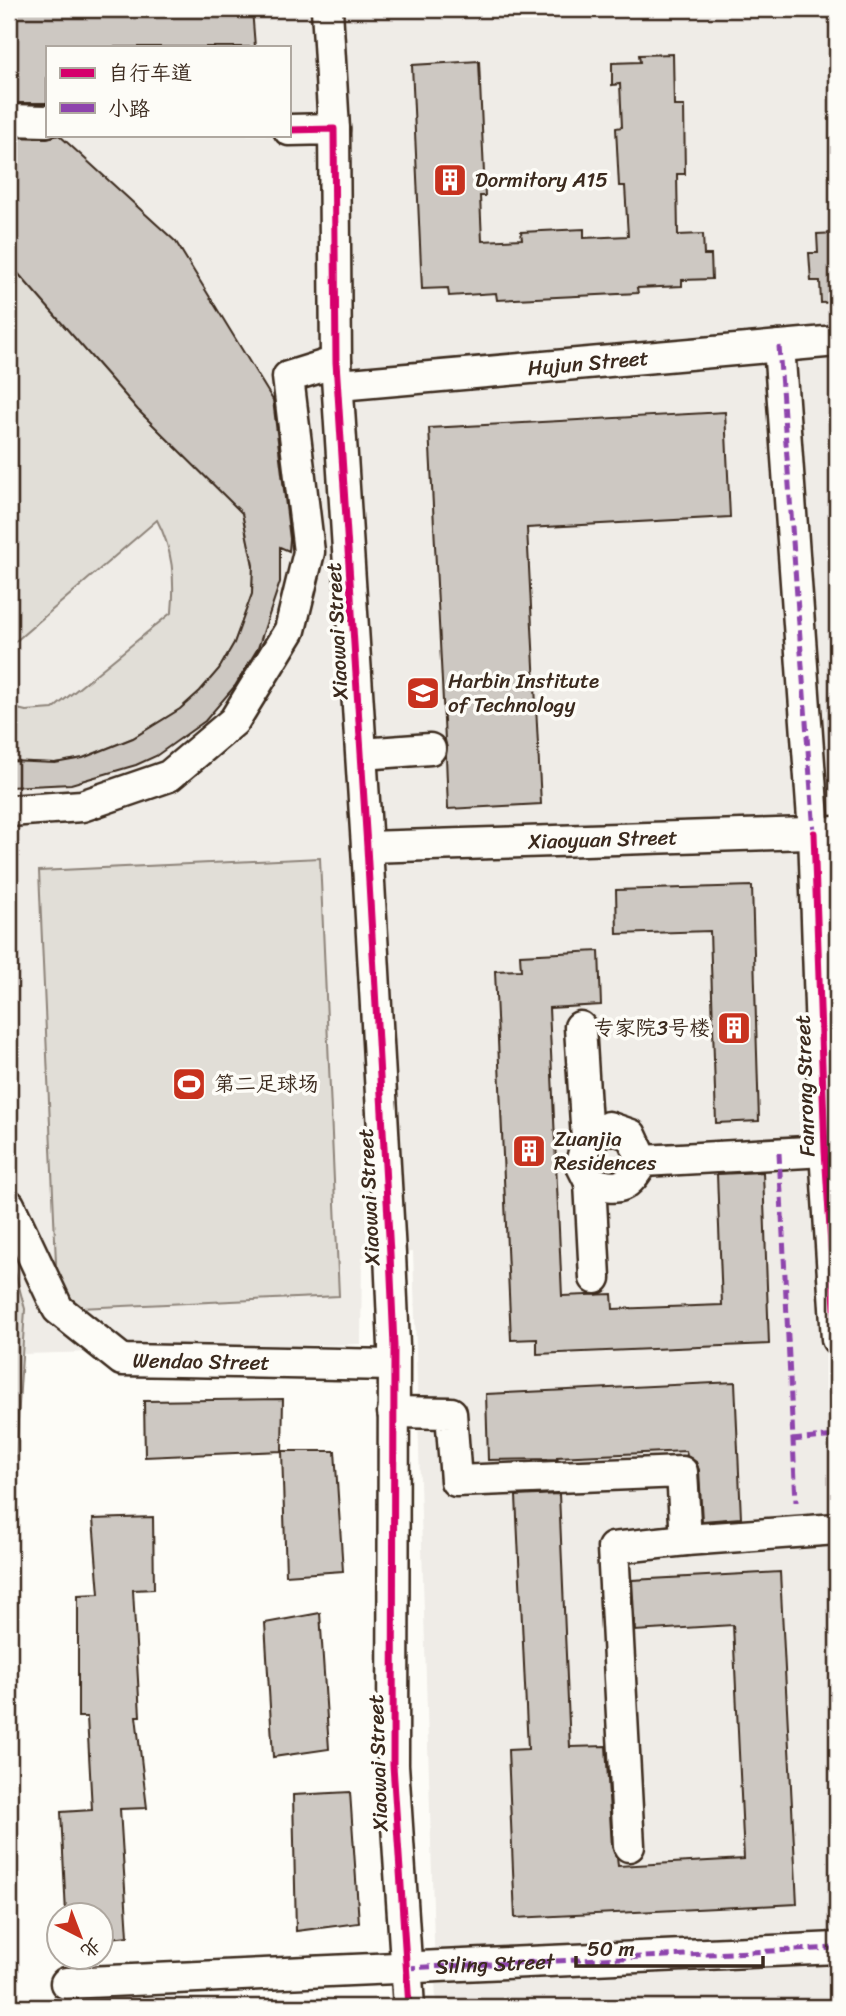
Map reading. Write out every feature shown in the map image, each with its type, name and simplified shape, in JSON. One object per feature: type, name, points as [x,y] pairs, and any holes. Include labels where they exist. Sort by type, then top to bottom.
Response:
[{"type":"street","name":"Xiaowai Street","points":[[327,9],[334,129],[338,374],[390,1254],[393,1365],[393,1765],[409,2007]]},
{"type":"street","points":[[9,120],[46,121]]},
{"type":"street","points":[[290,130],[334,129]]},
{"type":"street","name":"Hujun Street","points":[[9,811],[82,806],[169,776],[234,721],[290,630],[309,552],[288,377],[837,341]]},
{"type":"street","name":"Fanrong Street","points":[[779,346],[826,832],[825,1151],[837,1339]]},
{"type":"street","points":[[362,754],[430,749]]},
{"type":"street","name":"Xiaoyuan Street","points":[[367,848],[826,832]]},
{"type":"street","points":[[580,1027],[584,1104],[597,1133],[582,1164],[600,1185]]},
{"type":"street","points":[[597,1133],[631,1135],[643,1160]]},
{"type":"street","points":[[643,1160],[825,1151]]},
{"type":"street","points":[[600,1185],[631,1181],[643,1160]]},
{"type":"street","points":[[595,1278],[592,1218],[600,1185]]},
{"type":"street","name":"Wendao Street","points":[[9,1205],[58,1309],[122,1360],[393,1365]]},
{"type":"street","points":[[393,1412],[452,1413],[456,1481],[682,1472],[686,1540]]},
{"type":"street","points":[[629,1846],[613,1548],[837,1529]]},
{"type":"street","name":"Siling Street","points":[[66,1983],[837,1948]]},
{"type":"shaded area","name":"Harbin Institute of Technology","points":[[9,9],[837,9],[837,2007],[436,2007],[413,1252],[362,1257],[361,1344],[24,1354],[25,1309],[9,1258]]},
{"type":"shaded area","points":[[9,263],[138,410],[242,513],[253,565],[252,594],[234,643],[219,669],[200,691],[180,709],[133,738],[83,758],[55,763],[9,761],[9,707],[26,711],[53,709],[172,612],[173,576],[167,542],[157,520],[9,647]]},
{"type":"shaded area","name":"第二足球场","points":[[320,858],[339,1296],[58,1309],[39,871]]},
{"type":"shaded area","points":[[9,1258],[25,1309],[15,1468],[9,1503]]},
{"type":"building","points":[[9,9],[252,9],[255,46],[46,46],[46,103],[9,103]]},
{"type":"building","name":"Dormitory A15","points":[[673,54],[674,106],[684,106],[685,174],[677,174],[678,235],[703,234],[704,255],[711,255],[712,279],[682,280],[682,286],[637,288],[638,293],[497,300],[496,293],[449,296],[448,288],[422,289],[412,65],[479,61],[485,196],[480,196],[482,241],[522,239],[521,232],[584,229],[584,238],[628,236],[625,186],[619,186],[616,128],[622,127],[620,84],[612,85],[612,63],[640,62],[639,55]]},
{"type":"building","points":[[60,136],[176,242],[273,400],[290,539],[289,551],[280,547],[280,582],[258,648],[235,686],[205,721],[156,756],[136,765],[71,784],[9,787],[9,761],[55,763],[83,758],[133,738],[180,709],[219,669],[234,643],[252,594],[253,565],[242,513],[138,410],[9,263],[9,137]]},
{"type":"building","points":[[837,233],[837,302],[821,303],[820,281],[811,281],[809,253],[818,253],[817,234]]},
{"type":"building","points":[[725,412],[730,517],[527,528],[541,804],[448,809],[429,428]]},
{"type":"building","name":"专家院3号楼","points":[[752,886],[759,1121],[716,1123],[710,931],[617,934],[616,890]]},
{"type":"building","name":"Zuanjia Residences","points":[[599,951],[601,1005],[549,1008],[562,1296],[612,1294],[613,1309],[722,1305],[717,1174],[763,1172],[769,1344],[537,1354],[537,1339],[511,1340],[495,971],[521,970],[520,955]]},
{"type":"building","points":[[735,1382],[741,1518],[702,1521],[699,1470],[686,1451],[557,1459],[488,1460],[486,1394]]},
{"type":"building","points":[[283,1399],[282,1451],[145,1457],[144,1401]]},
{"type":"building","points":[[282,1451],[335,1451],[343,1571],[286,1575]]},
{"type":"building","points":[[559,1494],[570,1747],[606,1746],[612,1847],[618,1866],[744,1859],[733,1625],[635,1631],[632,1580],[780,1572],[797,1904],[515,1918],[508,1750],[528,1749],[516,1496]]},
{"type":"building","points":[[153,1517],[154,1589],[133,1590],[140,1716],[136,1716],[147,1808],[120,1809],[128,1936],[116,1937],[116,1900],[65,1900],[61,1812],[92,1810],[87,1717],[78,1717],[78,1595],[99,1594],[93,1519]]},
{"type":"building","points":[[320,1613],[329,1749],[273,1757],[265,1623]]},
{"type":"building","points":[[350,1792],[359,1923],[296,1931],[293,1795]]},
{"type":"marked path","points":[[779,346],[814,833]]},
{"type":"marked path","points":[[779,1153],[796,1502]]},
{"type":"marked path","points":[[792,1440],[837,1436]]},
{"type":"marked path","points":[[406,1968],[837,1948]]},
{"type":"cycle path","points":[[290,130],[334,129],[336,362],[367,847],[394,1346],[393,1765],[409,2007]]},
{"type":"cycle path","points":[[814,833],[825,1151],[837,1339]]},
{"type":"place","name":"Dormitory A15","points":[[450,180]]},
{"type":"place","name":"Harbin Institute of Technology","points":[[423,693]]},
{"type":"place","name":"专家院3号楼","points":[[734,1028]]},
{"type":"place","name":"第二足球场","points":[[189,1084]]},
{"type":"place","name":"Zuanjia Residences","points":[[529,1151]]}]
